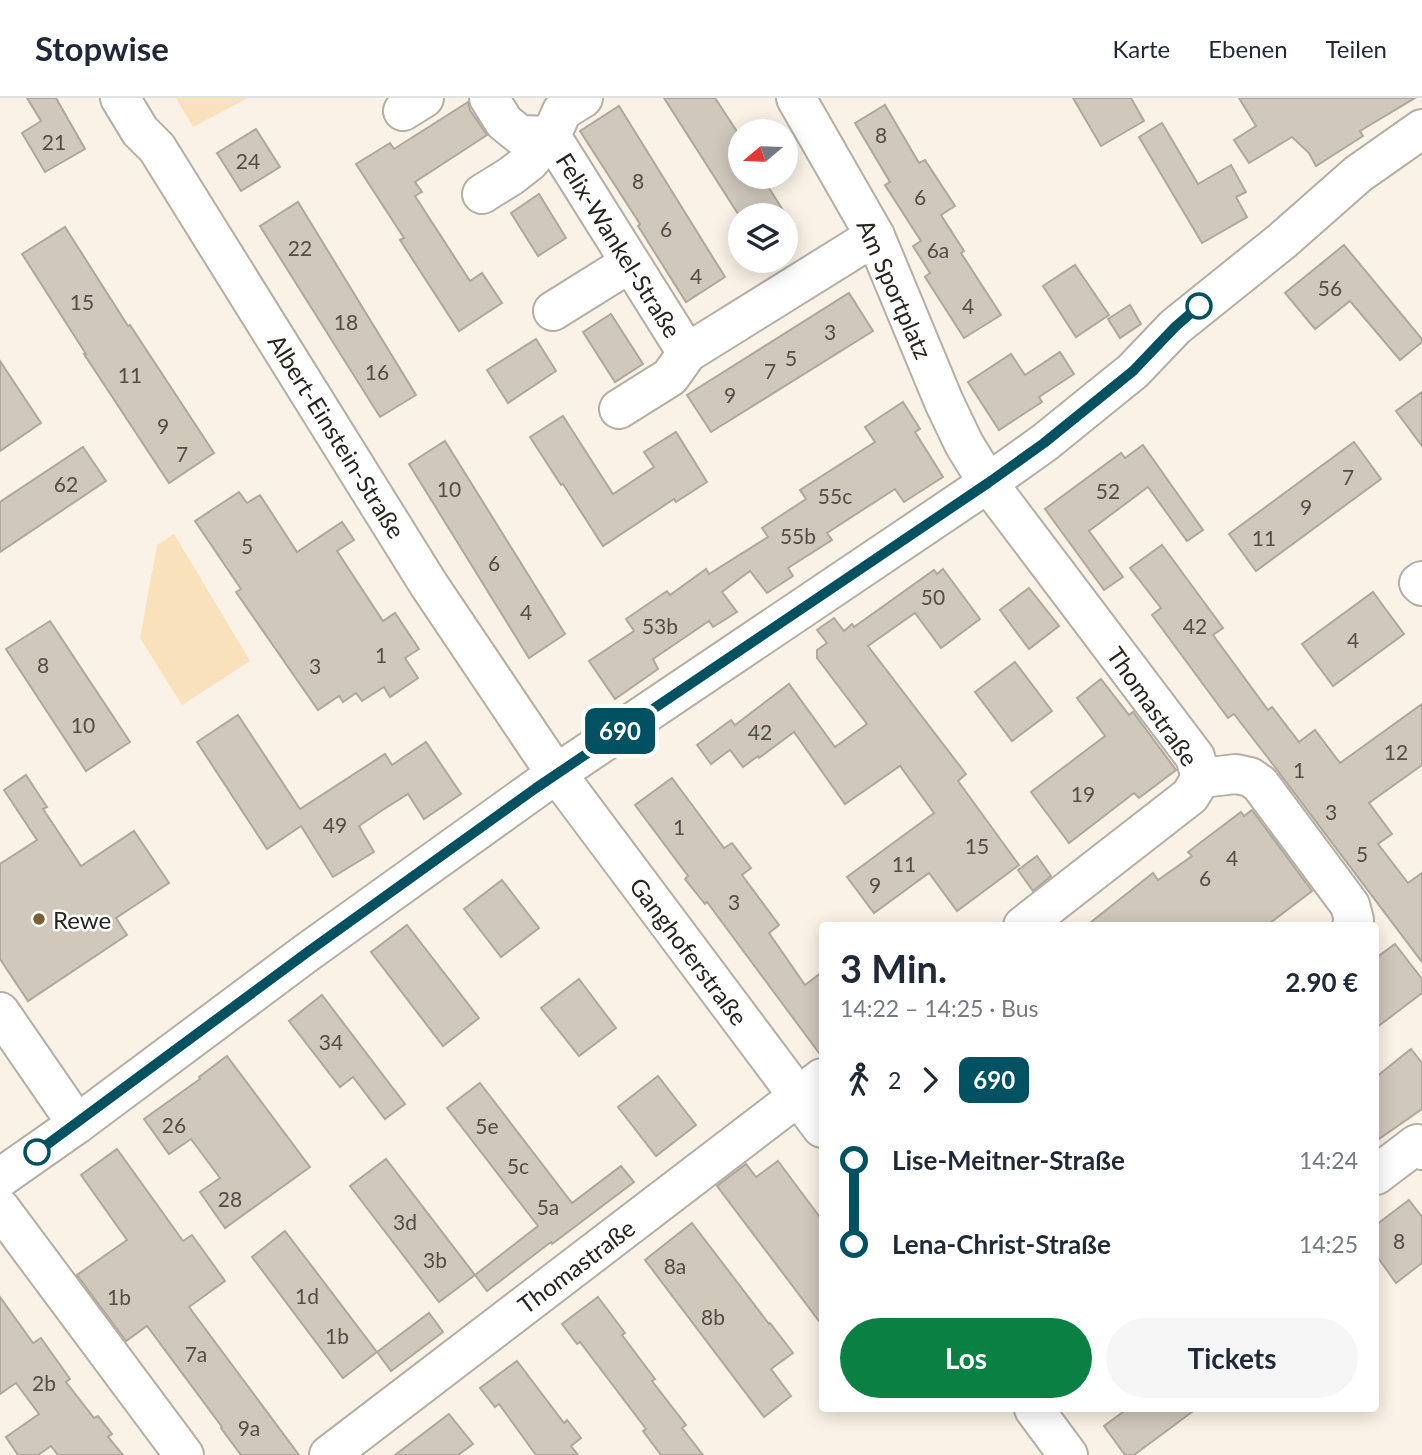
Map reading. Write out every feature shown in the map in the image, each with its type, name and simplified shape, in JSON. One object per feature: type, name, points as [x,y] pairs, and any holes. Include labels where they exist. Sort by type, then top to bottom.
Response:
[{"type":"street","name":"Albert-Einstein-Straße","points":[[120,98],[140,131],[157,148],[429,585],[556,774]]},
{"type":"street","name":"Felix-Wankel-Straße","points":[[489,98],[504,122],[520,135],[551,136]]},
{"type":"street","name":"Felix-Wankel-Straße","points":[[482,194],[529,162],[551,136],[562,111],[583,98]]},
{"type":"street","name":"Am Sportplatz","points":[[796,98],[875,236],[944,402],[964,444],[988,483]]},
{"type":"street","points":[[0,1178],[556,774],[1044,443],[1133,371],[1175,327],[1282,241],[1350,181],[1422,129]]},
{"type":"street","name":"Felix-Wankel-Straße","points":[[551,136],[687,353]]},
{"type":"street","name":"Felix-Wankel-Straße","points":[[619,410],[670,377],[687,353],[875,236]]},
{"type":"street","points":[[554,311],[630,262]]},
{"type":"street","name":"Thomastraße","points":[[988,483],[1195,757],[1201,778],[1190,796],[1028,922]]},
{"type":"street","name":"Ganghoferstraße","points":[[556,774],[811,1087],[819,1117]]},
{"type":"street","points":[[1201,778],[1236,774],[1250,777],[1260,784],[1350,905],[1353,922]]},
{"type":"street","points":[[0,1012],[77,1124]]},
{"type":"street","name":"Thomastraße","points":[[329,1455],[811,1087]]},
{"type":"street","points":[[1379,1173],[1417,1144],[1422,1150]]},
{"type":"street","points":[[0,1208],[184,1455]]},
{"type":"street","points":[[1045,1413],[1068,1455]]},
{"type":"shaded area","points":[[176,98],[248,98],[193,127]]},
{"type":"shaded area","points":[[174,534],[250,661],[182,705],[140,638],[157,545]]},
{"type":"building","points":[[27,98],[56,98],[85,149],[45,172],[22,133],[41,121]]},
{"type":"building","points":[[664,98],[715,98],[729,119],[728,189],[770,189],[778,203],[731,203]]},
{"type":"building","points":[[1073,98],[1131,98],[1144,121],[1101,146]]},
{"type":"building","points":[[1239,98],[1415,98],[1360,131],[1363,136],[1316,166],[1309,153],[1292,137],[1249,163],[1234,140],[1256,126]]},
{"type":"building","points":[[468,102],[470,110],[487,135],[415,182],[422,192],[415,196],[470,281],[482,273],[502,303],[459,331],[400,240],[404,238],[356,164],[390,143],[394,149]]},
{"type":"building","points":[[885,105],[919,163],[925,160],[955,206],[941,215],[964,251],[961,253],[1001,315],[964,338],[925,277],[930,273],[913,246],[921,241],[885,185],[890,182],[855,123]]},
{"type":"building","points":[[619,106],[725,277],[686,302],[580,131]]},
{"type":"building","points":[[1162,123],[1198,184],[1231,165],[1246,192],[1236,197],[1247,217],[1202,243],[1139,137]]},
{"type":"building","points":[[256,129],[280,167],[241,191],[217,153]]},
{"type":"building","points":[[539,194],[566,238],[538,256],[511,213]]},
{"type":"building","points":[[298,202],[416,395],[380,417],[260,226]]},
{"type":"building","points":[[65,227],[214,453],[169,483],[22,254]]},
{"type":"building","points":[[1344,245],[1422,339],[1422,342],[1400,360],[1350,301],[1315,329],[1285,293]]},
{"type":"building","points":[[1075,265],[1109,315],[1076,337],[1043,286]]},
{"type":"building","points":[[849,293],[873,331],[711,432],[687,395]]},
{"type":"building","points":[[1130,305],[1141,324],[1120,338],[1108,319]]},
{"type":"building","points":[[611,314],[643,364],[615,382],[583,332]]},
{"type":"building","points":[[536,339],[556,371],[508,403],[487,370]]},
{"type":"building","points":[[1060,352],[1074,374],[1039,397],[1042,402],[999,430],[968,382],[1011,354],[1025,375]]},
{"type":"building","points":[[0,361],[41,423],[0,451]]},
{"type":"building","points":[[1422,392],[1422,446],[1396,411]]},
{"type":"building","points":[[903,402],[920,429],[915,432],[943,477],[904,502],[895,489],[827,533],[832,540],[788,568],[793,576],[767,593],[750,571],[722,592],[737,612],[713,627],[709,621],[653,659],[658,669],[615,699],[589,661],[634,631],[626,619],[667,591],[670,595],[706,569],[709,574],[768,537],[762,528],[806,499],[800,490],[875,442],[865,427]]},
{"type":"building","points":[[563,416],[613,494],[654,467],[644,452],[676,432],[707,482],[676,502],[674,499],[603,546],[530,437]]},
{"type":"building","points":[[445,441],[565,634],[529,658],[409,464]]},
{"type":"building","points":[[1354,442],[1381,479],[1256,571],[1229,534]]},
{"type":"building","points":[[1143,445],[1203,530],[1187,541],[1148,487],[1089,531],[1123,577],[1104,590],[1045,509],[1121,453],[1125,458]]},
{"type":"building","points":[[83,447],[106,481],[0,552],[0,502]]},
{"type":"building","points":[[239,492],[247,503],[260,495],[297,552],[342,522],[354,540],[337,551],[383,621],[395,613],[419,649],[405,658],[418,678],[390,697],[384,687],[362,701],[356,693],[343,702],[339,696],[318,710],[236,592],[241,589],[195,521]]},
{"type":"building","points":[[1162,545],[1223,628],[1213,635],[1268,710],[1272,707],[1299,742],[1315,730],[1340,763],[1422,704],[1422,765],[1369,803],[1392,834],[1378,844],[1408,883],[1422,873],[1422,962],[1234,714],[1228,718],[1152,615],[1161,608],[1130,568]]},
{"type":"building","points":[[943,569],[980,619],[941,648],[915,613],[868,646],[966,774],[958,781],[1019,865],[957,911],[929,873],[874,913],[847,877],[934,813],[900,766],[845,804],[794,732],[743,767],[730,750],[711,764],[697,745],[731,720],[735,725],[789,684],[835,747],[867,724],[817,658],[817,650],[827,643],[817,630],[834,618],[844,631],[852,624],[854,627],[934,570],[937,574]]},
{"type":"building","points":[[1029,588],[1059,626],[1029,649],[1000,610]]},
{"type":"building","points":[[1373,592],[1404,634],[1333,686],[1302,644]]},
{"type":"building","points":[[50,621],[130,742],[86,771],[6,649]]},
{"type":"building","points":[[1015,662],[1052,711],[1012,741],[975,692]]},
{"type":"building","points":[[1101,679],[1129,715],[1133,712],[1176,770],[1139,798],[1134,793],[1069,843],[1031,792],[1105,736],[1077,698]]},
{"type":"building","points":[[238,715],[300,809],[385,754],[392,765],[426,742],[461,794],[424,819],[408,794],[381,811],[359,826],[374,852],[333,877],[301,826],[267,849],[197,742]]},
{"type":"building","points":[[26,775],[47,807],[43,809],[81,866],[134,831],[169,883],[116,918],[127,935],[28,1001],[0,959],[0,864],[37,840],[4,790]]},
{"type":"building","points":[[672,778],[724,848],[732,843],[751,868],[742,875],[779,925],[769,933],[805,985],[819,974],[819,1053],[707,902],[705,904],[685,879],[688,876],[635,805]]},
{"type":"building","points":[[1252,810],[1312,891],[1271,922],[1091,922],[1153,873],[1158,880],[1192,856],[1188,852],[1241,812],[1244,816]]},
{"type":"building","points":[[1037,856],[1051,876],[1033,891],[1018,870]]},
{"type":"building","points":[[502,880],[539,928],[501,957],[464,909]]},
{"type":"building","points":[[407,925],[479,1018],[443,1046],[371,952]]},
{"type":"building","points":[[1395,944],[1422,979],[1422,993],[1379,1026],[1379,956]]},
{"type":"building","points":[[579,979],[616,1028],[579,1056],[541,1008]]},
{"type":"building","points":[[322,995],[405,1104],[385,1119],[353,1077],[340,1087],[289,1021]]},
{"type":"building","points":[[1411,1049],[1422,1063],[1422,1109],[1379,1139],[1379,1075]]},
{"type":"building","points":[[227,1056],[310,1167],[225,1228],[200,1192],[220,1178],[191,1139],[169,1154],[144,1119]]},
{"type":"building","points":[[658,1076],[696,1125],[656,1156],[618,1107]]},
{"type":"building","points":[[480,1083],[572,1203],[621,1166],[634,1182],[487,1291],[475,1275],[538,1226],[447,1108]]},
{"type":"building","points":[[117,1149],[183,1241],[192,1235],[225,1281],[189,1307],[299,1455],[241,1455],[147,1326],[126,1341],[77,1275],[127,1240],[81,1175]]},
{"type":"building","points":[[386,1159],[475,1275],[439,1302],[350,1186]]},
{"type":"building","points":[[778,1161],[819,1216],[819,1321],[717,1186],[746,1164],[756,1177]]},
{"type":"building","points":[[1409,1200],[1422,1217],[1422,1263],[1396,1283],[1379,1259],[1379,1223]]},
{"type":"building","points":[[692,1223],[793,1353],[771,1369],[791,1396],[764,1417],[645,1260]]},
{"type":"building","points":[[285,1231],[377,1352],[343,1378],[252,1257]]},
{"type":"building","points":[[0,1297],[33,1343],[41,1338],[70,1379],[66,1382],[94,1418],[98,1416],[112,1434],[108,1437],[123,1455],[58,1455],[51,1446],[38,1455],[18,1455],[6,1437],[39,1414],[16,1383],[0,1394]]},
{"type":"building","points":[[598,1297],[625,1333],[622,1335],[655,1379],[652,1381],[686,1425],[682,1428],[703,1455],[661,1455],[643,1431],[646,1429],[580,1342],[577,1344],[562,1324]]},
{"type":"building","points":[[429,1313],[443,1332],[391,1371],[377,1352]]},
{"type":"building","points":[[517,1361],[564,1423],[567,1420],[581,1438],[571,1446],[578,1455],[536,1455],[499,1404],[495,1407],[480,1388]]},
{"type":"building","points":[[1123,1412],[1192,1412],[1134,1455],[1125,1455],[1104,1426]]},
{"type":"building","points":[[449,1414],[473,1444],[458,1455],[395,1455]]},
{"type":"bus line","name":"690","points":[[37,1152],[536,788],[1044,443],[1133,371],[1199,306]]},
{"type":"place","name":"Rewe","points":[[39,919]]}]
